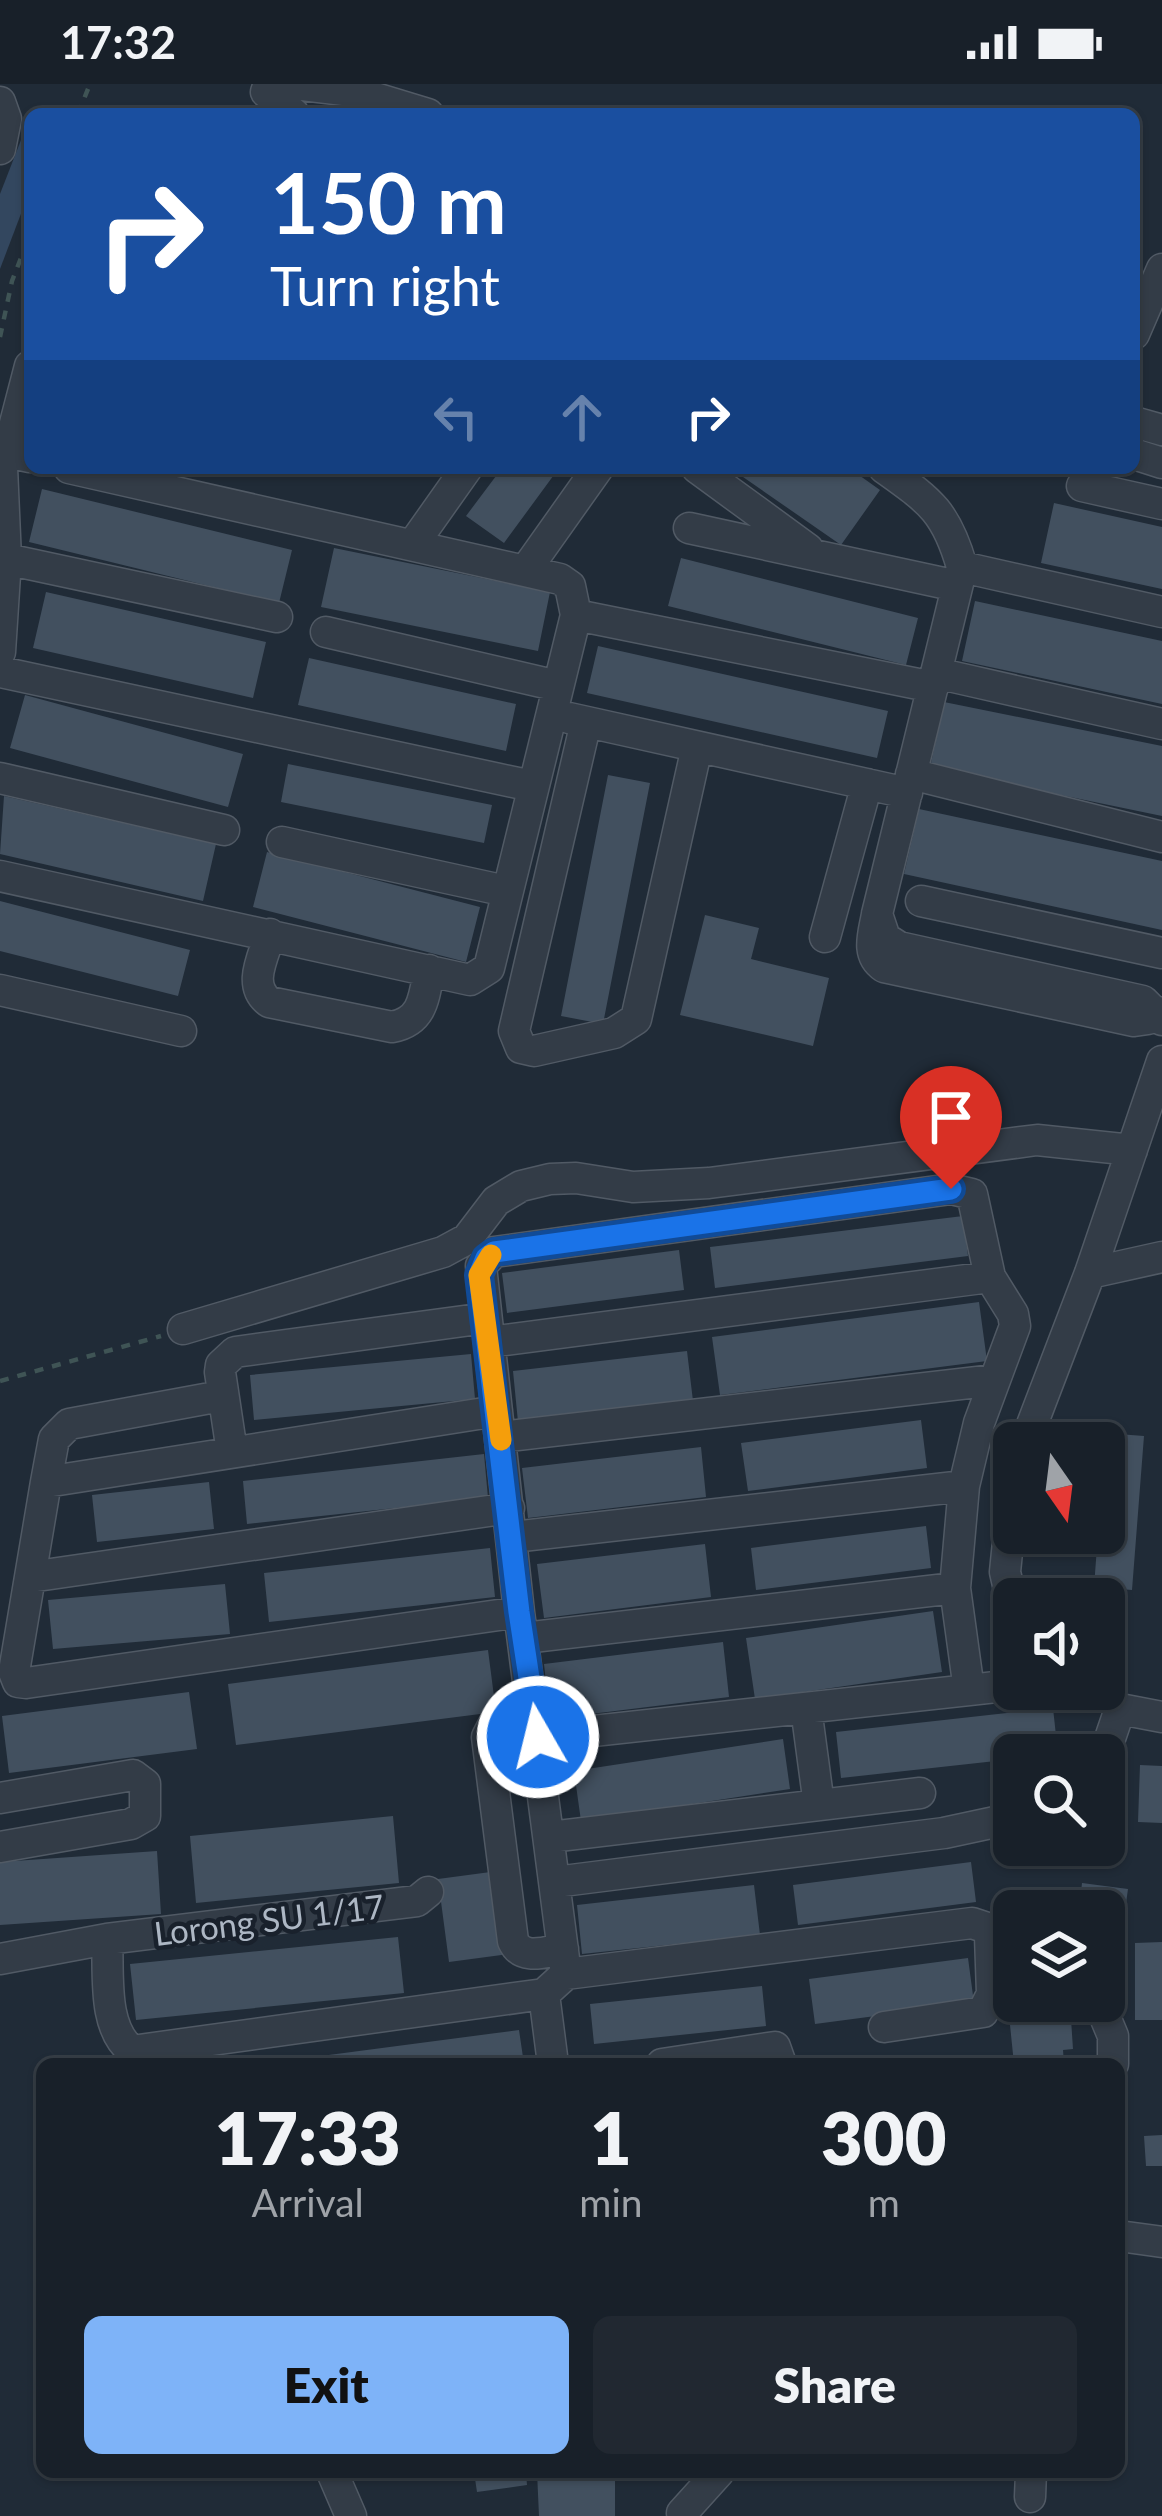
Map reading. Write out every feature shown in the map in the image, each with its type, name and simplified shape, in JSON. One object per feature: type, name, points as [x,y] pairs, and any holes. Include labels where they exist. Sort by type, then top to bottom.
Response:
[{"type":"street","points":[[272,93],[354,88],[406,108]]},
{"type":"street","points":[[0,102],[6,119],[0,148]]},
{"type":"street","points":[[0,652],[6,559],[2,467],[18,458],[24,412]]},
{"type":"street","points":[[0,876],[470,980],[485,974],[576,615],[570,586],[560,579],[414,543],[115,474]]},
{"type":"street","points":[[414,543],[463,474]]},
{"type":"street","points":[[525,572],[594,474]]},
{"type":"street","points":[[705,474],[817,556]]},
{"type":"street","points":[[892,474],[933,503],[944,517],[960,577],[877,914],[885,938],[898,947],[1143,1000],[1160,1016]]},
{"type":"street","points":[[1082,487],[1162,505]]},
{"type":"street","points":[[689,528],[817,556],[1162,612]]},
{"type":"street","points":[[6,559],[277,617]]},
{"type":"street","points":[[576,615],[1162,724]]},
{"type":"street","points":[[326,632],[555,700],[586,722],[867,784],[909,784],[1162,837]]},
{"type":"street","points":[[0,672],[532,786]]},
{"type":"street","points":[[586,722],[514,1031],[521,1048],[534,1051],[614,1033],[636,1019],[697,747]]},
{"type":"street","points":[[0,778],[224,830]]},
{"type":"street","points":[[825,937],[867,784]]},
{"type":"street","points":[[282,842],[506,891]]},
{"type":"street","points":[[922,901],[1162,953]]},
{"type":"street","points":[[269,934],[256,981],[257,990],[269,1002],[392,1027],[406,1024],[422,1009],[429,970]]},
{"type":"street","points":[[0,990],[181,1031]]},
{"type":"street","points":[[1033,1422],[1090,1273],[1162,1060]]},
{"type":"street","points":[[183,1329],[443,1252],[467,1239],[496,1201],[521,1186],[550,1179],[633,1187],[709,1183],[1036,1140],[1132,1150]]},
{"type":"street","points":[[553,2058],[558,1972],[555,1882],[479,1275],[486,1258],[494,1252],[951,1189],[972,1194],[990,1277],[1013,1314],[1015,1326],[994,1380],[964,1486],[955,1588],[969,1690]]},
{"type":"street","points":[[1090,1273],[1162,1258]]},
{"type":"street","points":[[232,1452],[220,1365],[235,1352],[990,1277]]},
{"type":"street","points":[[46,1482],[232,1452],[994,1380]]},
{"type":"street","points":[[221,1396],[69,1424],[58,1431],[14,1672],[18,1682],[522,1625],[955,1588]]},
{"type":"street","points":[[30,1577],[511,1523],[964,1486]]},
{"type":"street","points":[[558,1972],[519,1951],[513,1941],[490,1760],[491,1724],[806,1708],[993,1687]]},
{"type":"street","points":[[1125,1702],[1162,1718]]},
{"type":"street","points":[[806,1708],[819,1805]]},
{"type":"street","points":[[0,1798],[133,1775],[145,1784],[147,1807],[145,1816],[131,1824],[0,1847]]},
{"type":"street","points":[[550,1837],[920,1793]]},
{"type":"street","points":[[555,1882],[944,1833],[993,1822]]},
{"type":"street","name":"Lorong SU 1/17","points":[[0,1959],[107,1939],[417,1900],[428,1892]]},
{"type":"street","points":[[107,1939],[113,2026],[122,2042],[143,2057],[558,1972],[973,1923],[986,1928],[992,1994],[982,2012],[884,2027]]},
{"type":"street","points":[[1107,2022],[1113,2058]]},
{"type":"street","points":[[702,2058],[776,2047],[779,2058]]},
{"type":"street","points":[[1125,2237],[1162,2242]]},
{"type":"street","points":[[335,2478],[351,2516]]},
{"type":"street","points":[[682,2513],[713,2478]]},
{"type":"path","points":[[0,337],[24,250]]},
{"type":"path","points":[[0,1381],[183,1329]]},
{"type":"water","points":[[24,132],[24,206],[0,269],[0,194]]},
{"type":"building","points":[[498,474],[555,474],[504,543],[466,516]]},
{"type":"building","points":[[739,474],[857,474],[880,490],[841,545]]},
{"type":"building","points":[[42,489],[292,550],[279,603],[29,542]]},
{"type":"building","points":[[1054,503],[1162,527],[1162,589],[1041,563]]},
{"type":"building","points":[[334,548],[550,592],[538,651],[321,607]]},
{"type":"building","points":[[681,558],[918,618],[906,665],[668,606]]},
{"type":"building","points":[[46,592],[266,642],[253,698],[33,648]]},
{"type":"building","points":[[975,601],[1162,641],[1162,704],[962,661]]},
{"type":"building","points":[[598,646],[888,711],[877,758],[587,693]]},
{"type":"building","points":[[309,658],[516,704],[506,751],[298,705]]},
{"type":"building","points":[[25,695],[243,754],[228,807],[10,748]]},
{"type":"building","points":[[944,702],[1162,746],[1162,816],[930,768]]},
{"type":"building","points":[[288,764],[492,805],[484,843],[281,802]]},
{"type":"building","points":[[608,775],[650,783],[603,1024],[561,1016]]},
{"type":"building","points":[[4,796],[216,844],[203,901],[0,854]]},
{"type":"building","points":[[919,809],[1162,861],[1162,930],[904,874]]},
{"type":"building","points":[[267,852],[480,907],[466,962],[253,907]]},
{"type":"building","points":[[0,901],[190,950],[178,996],[0,951]]},
{"type":"building","points":[[705,915],[759,928],[751,959],[829,978],[813,1046],[680,1015]]},
{"type":"building","points":[[963,1216],[968,1256],[715,1288],[710,1247]]},
{"type":"building","points":[[679,1250],[684,1290],[507,1313],[502,1273]]},
{"type":"building","points":[[979,1302],[987,1361],[720,1395],[712,1337]]},
{"type":"building","points":[[687,1351],[693,1401],[518,1422],[513,1371]]},
{"type":"building","points":[[471,1354],[475,1399],[254,1420],[250,1375]]},
{"type":"building","points":[[921,1420],[927,1468],[748,1491],[741,1443]]},
{"type":"building","points":[[1125,1435],[1144,1436],[1132,1590],[1125,1589],[1125,1578],[1095,1578],[1096,1554],[1125,1554]]},
{"type":"building","points":[[701,1447],[706,1497],[528,1518],[522,1468]]},
{"type":"building","points":[[484,1454],[488,1498],[247,1524],[243,1481]]},
{"type":"building","points":[[209,1482],[214,1529],[97,1542],[92,1495]]},
{"type":"building","points":[[926,1526],[931,1568],[756,1590],[751,1548]]},
{"type":"building","points":[[705,1544],[711,1597],[544,1618],[537,1564]]},
{"type":"building","points":[[490,1548],[495,1597],[269,1622],[264,1573]]},
{"type":"building","points":[[225,1584],[230,1634],[53,1649],[48,1600]]},
{"type":"building","points":[[933,1611],[942,1672],[755,1699],[746,1638]]},
{"type":"building","points":[[723,1642],[729,1697],[550,1719],[544,1664]]},
{"type":"building","points":[[488,1650],[496,1712],[236,1745],[228,1684]]},
{"type":"building","points":[[189,1692],[197,1749],[9,1773],[2,1716]]},
{"type":"building","points":[[1053,1710],[1056,1734],[993,1734],[993,1761],[841,1778],[836,1732]]},
{"type":"building","points":[[783,1739],[790,1789],[581,1821],[574,1771]]},
{"type":"building","points":[[1140,1765],[1162,1766],[1162,1823],[1138,1822]]},
{"type":"building","points":[[393,1816],[399,1883],[196,1903],[190,1836]]},
{"type":"building","points":[[157,1851],[161,1914],[0,1925],[0,1862]]},
{"type":"building","points":[[971,1862],[976,1902],[798,1925],[793,1885]]},
{"type":"building","points":[[498,1871],[509,1954],[449,1962],[438,1879]]},
{"type":"building","points":[[1082,1883],[1128,1889],[1125,1911],[1125,1890],[1081,1890]]},
{"type":"building","points":[[754,1885],[760,1935],[582,1954],[577,1905]]},
{"type":"building","points":[[398,1937],[404,1993],[136,2020],[130,1964]]},
{"type":"building","points":[[1162,1942],[1162,2020],[1135,2020],[1135,1943]]},
{"type":"building","points":[[968,1958],[974,2003],[815,2024],[809,1979]]},
{"type":"building","points":[[762,1986],[766,2026],[594,2044],[590,2004]]},
{"type":"building","points":[[1071,2022],[1073,2049],[1063,2050],[1064,2058],[1013,2058],[1010,2025]]},
{"type":"building","points":[[519,2030],[523,2058],[306,2058]]},
{"type":"building","points":[[1162,2135],[1162,2166],[1146,2166],[1144,2136]]},
{"type":"building","points":[[475,2478],[526,2478],[527,2485],[477,2492]]},
{"type":"building","points":[[537,2478],[615,2478],[615,2516],[539,2516]]},
{"type":"slow traffic","points":[[491,1255],[479,1275],[501,1440]]},
{"type":"route","points":[[538,1737],[479,1275],[486,1258],[494,1252],[951,1189]]}]
